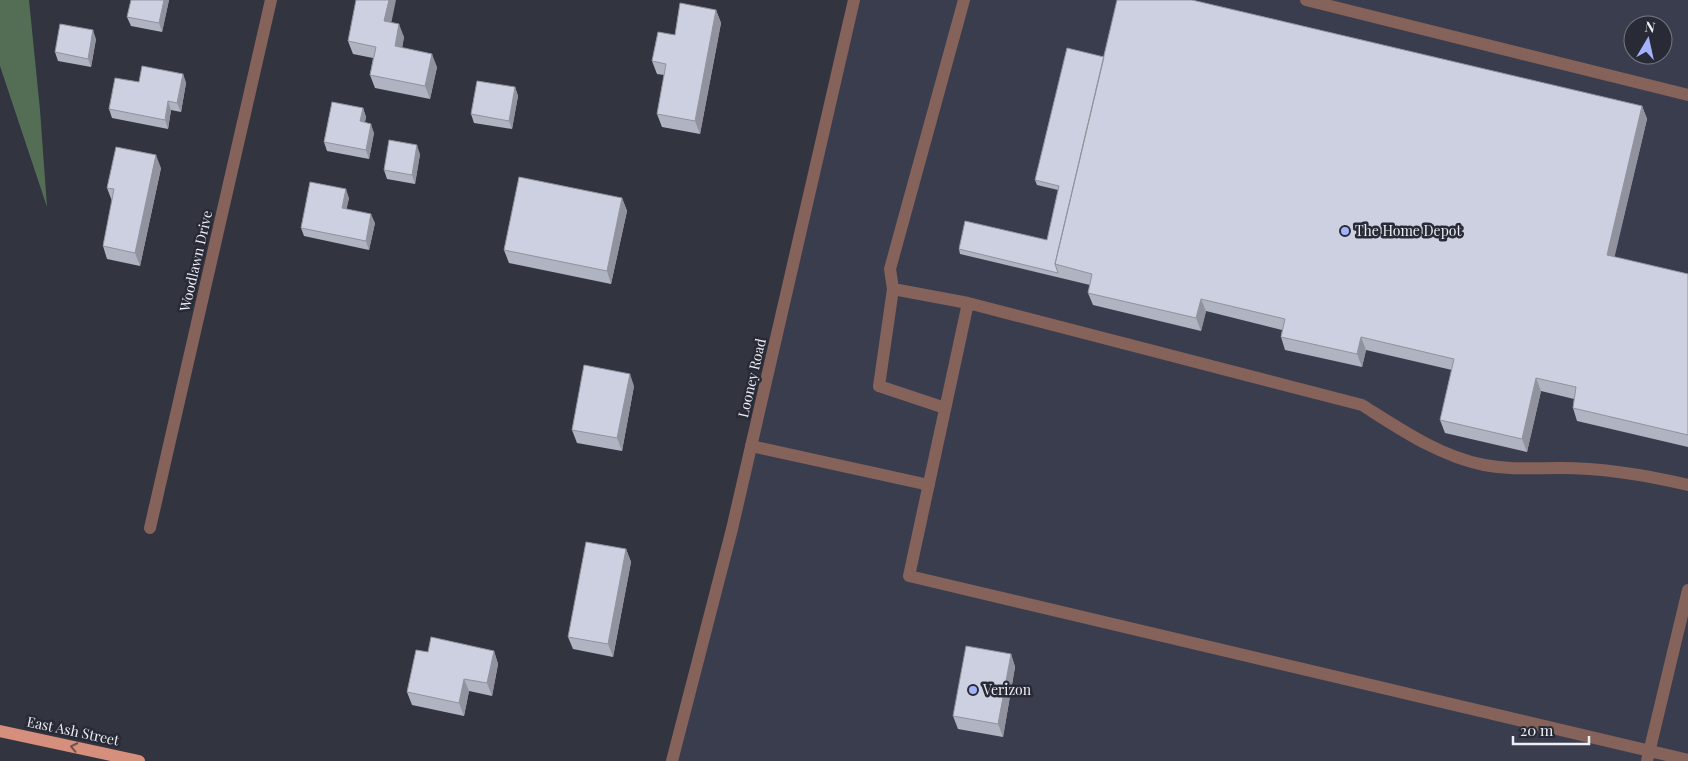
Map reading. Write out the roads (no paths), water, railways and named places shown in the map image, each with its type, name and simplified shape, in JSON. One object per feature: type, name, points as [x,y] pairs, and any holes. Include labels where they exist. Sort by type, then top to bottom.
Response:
[{"type":"main road","name":"East Ash Street","points":[[0,730],[139,761]]},
{"type":"street","name":"Woodlawn Drive","points":[[150,528],[272,0]]},
{"type":"street","name":"Looney Road","points":[[672,761],[732,529],[854,0]]},
{"type":"street","points":[[945,408],[879,386],[893,289],[890,269],[964,0]]},
{"type":"street","points":[[1306,0],[1688,95]]},
{"type":"street","points":[[893,289],[968,303],[1362,405],[1414,438],[1445,452],[1483,465],[1530,470],[1560,468],[1643,474],[1688,485]]},
{"type":"street","points":[[968,303],[909,576],[1649,756],[1688,760]]},
{"type":"street","points":[[751,446],[929,485]]},
{"type":"street","points":[[1649,756],[1688,590]]},
{"type":"place","name":"The Home Depot","points":[[1345,231]]},
{"type":"place","name":"Verizon","points":[[973,690]]}]
